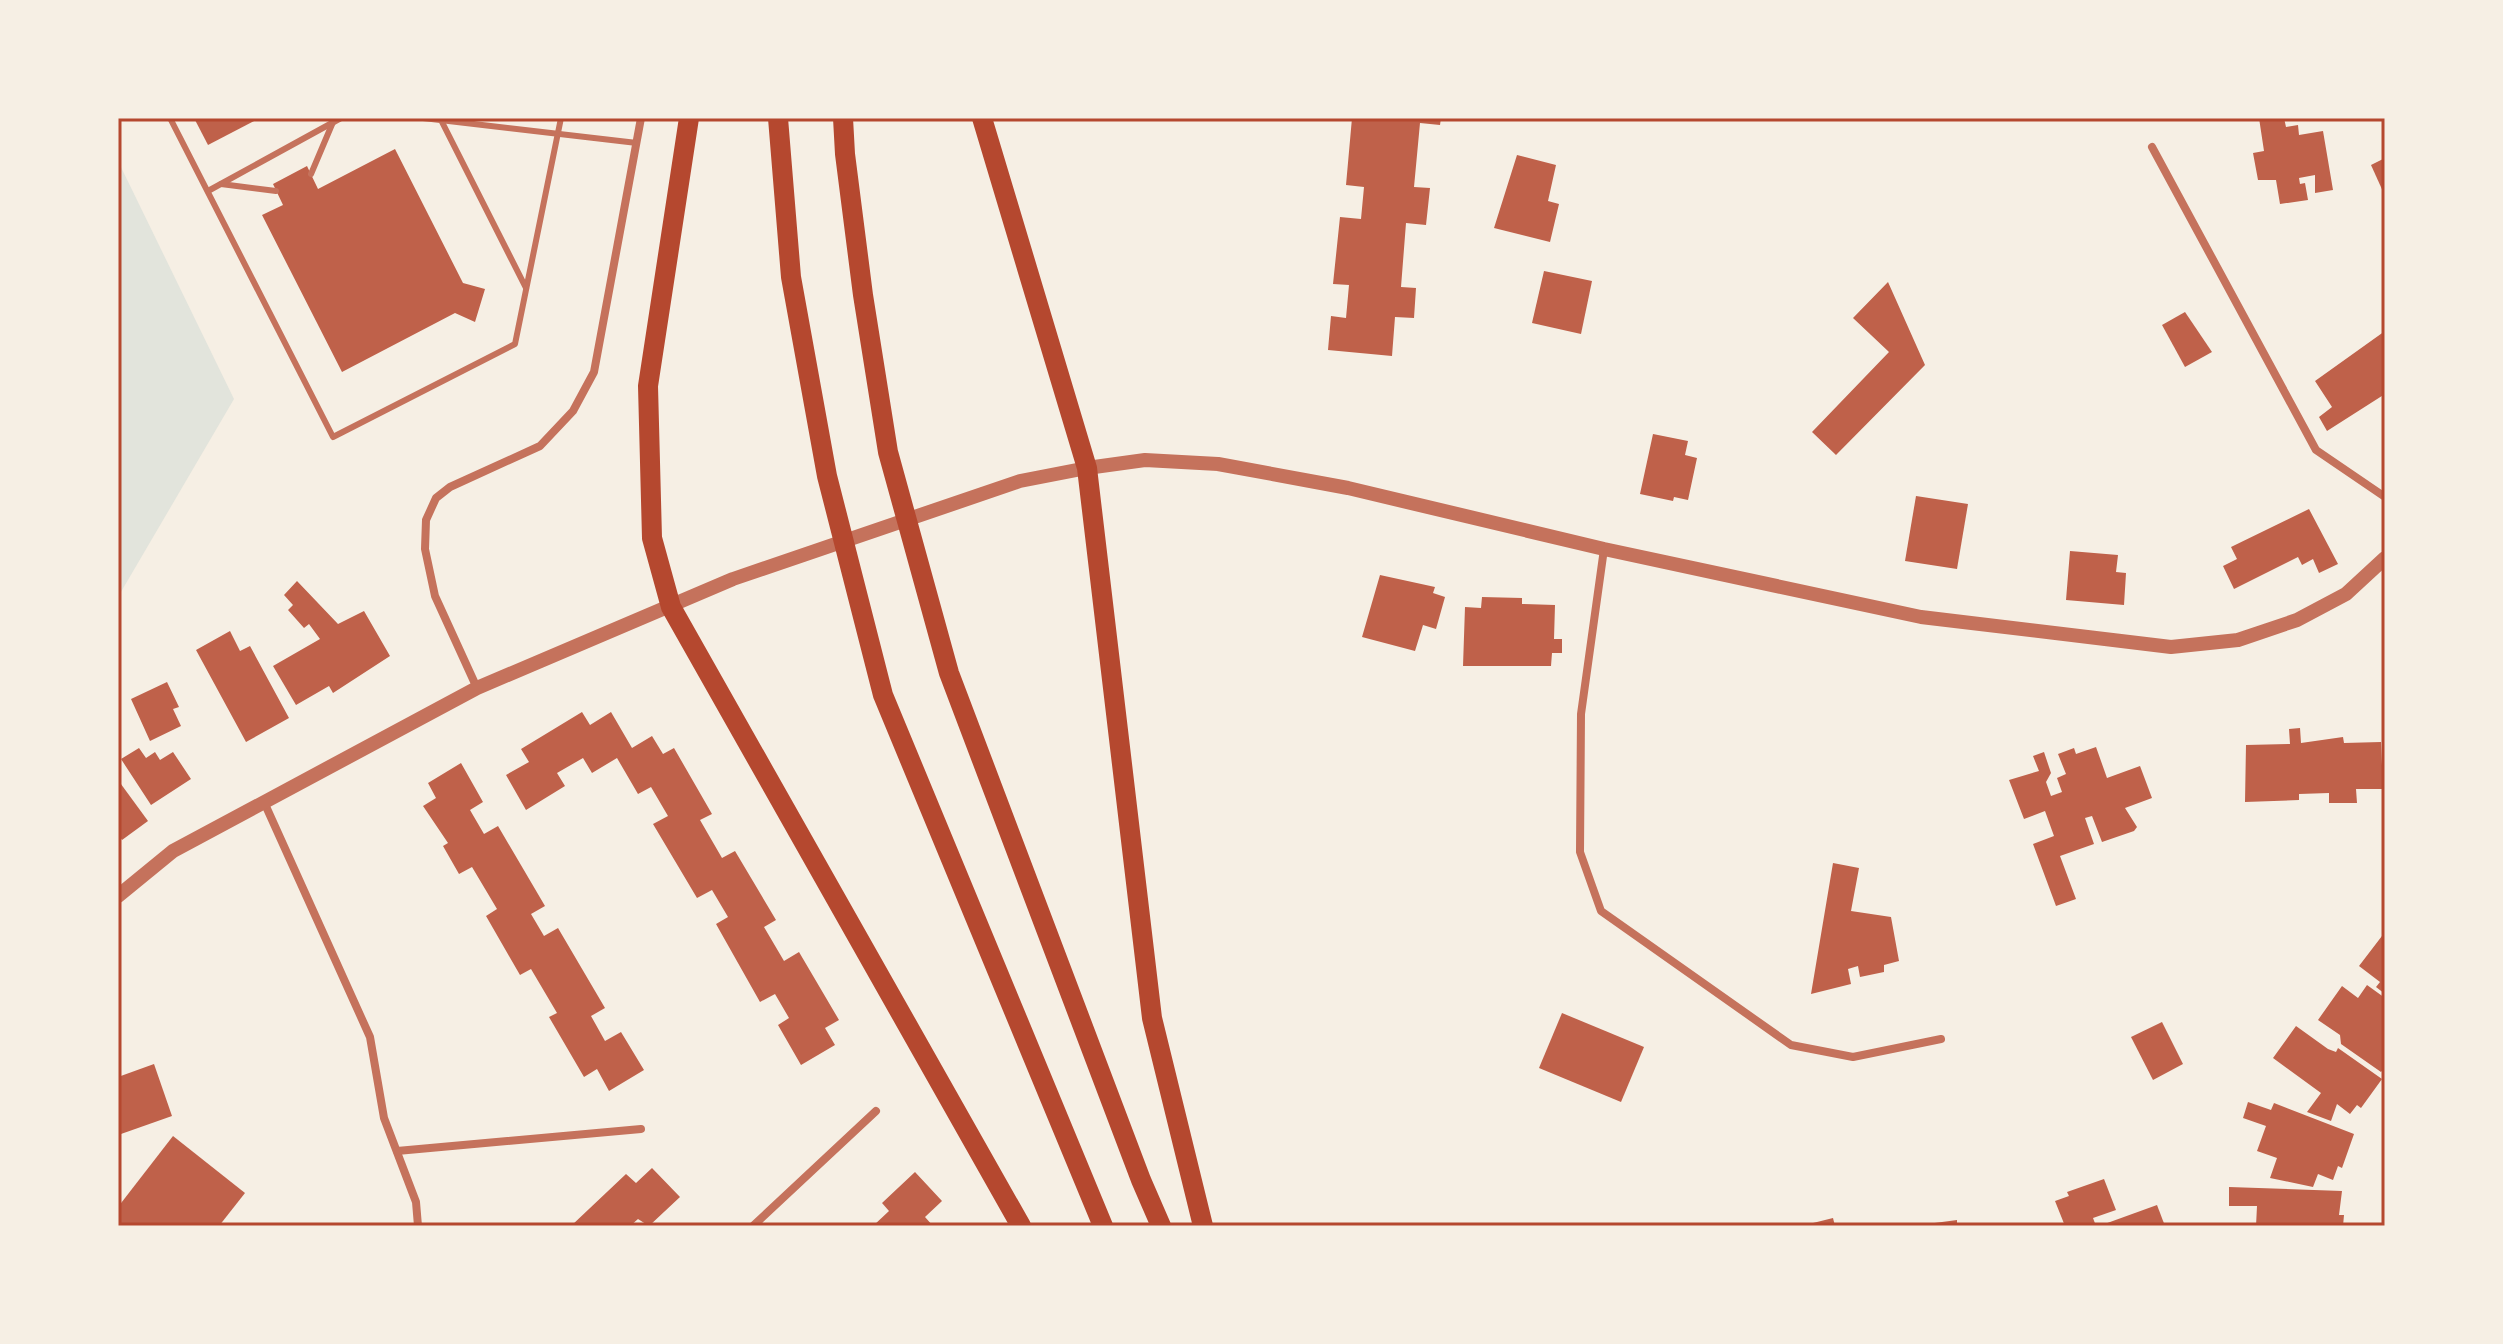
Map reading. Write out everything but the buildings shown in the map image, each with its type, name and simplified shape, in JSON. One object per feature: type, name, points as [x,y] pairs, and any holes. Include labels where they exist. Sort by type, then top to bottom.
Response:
[{"type":"main road","points":[[689,118],[648,386],[652,538],[671,607],[1021,1226]]},
{"type":"main road","points":[[778,118],[791,277],[824,461],[883,695],[1103,1226]]},
{"type":"main road","points":[[843,118],[863,295],[888,452],[945,659],[1161,1226]]},
{"type":"main road","points":[[982,118],[1087,468],[1152,1018],[1203,1226]]},
{"type":"street","points":[[477,688],[435,596],[425,549],[426,520],[436,498],[450,487],[540,446],[573,411],[594,372],[641,118]]},
{"type":"street","points":[[2152,147],[2316,450],[2385,497]]},
{"type":"street","points":[[118,896],[173,851],[477,688],[733,579],[1020,481],[1087,468],[1145,460],[1218,464],[1348,488],[1604,549],[1921,617],[2171,647],[2238,640],[2297,620],[2346,594],[2385,558]]},
{"type":"street","points":[[1604,549],[1581,714],[1580,852],[1601,911],[1791,1045],[1853,1057],[1941,1039]]},
{"type":"street","points":[[264,802],[370,1037],[384,1118],[416,1202],[418,1226]]},
{"type":"street","points":[[753,1226],[876,1111]]},
{"type":"street","points":[[397,1151],[641,1129]]},
{"type":"lane","points":[[170,118],[333,437],[515,344],[561,118]]},
{"type":"lane","points":[[208,191],[341,118]]},
{"type":"lane","points":[[423,118],[637,143]]},
{"type":"lane","points":[[441,120],[526,288]]},
{"type":"lane","points":[[311,174],[333,122]]},
{"type":"lane","points":[[221,184],[276,191]]},
{"type":"shaded area","points":[[118,161],[234,399],[118,597]]}]
